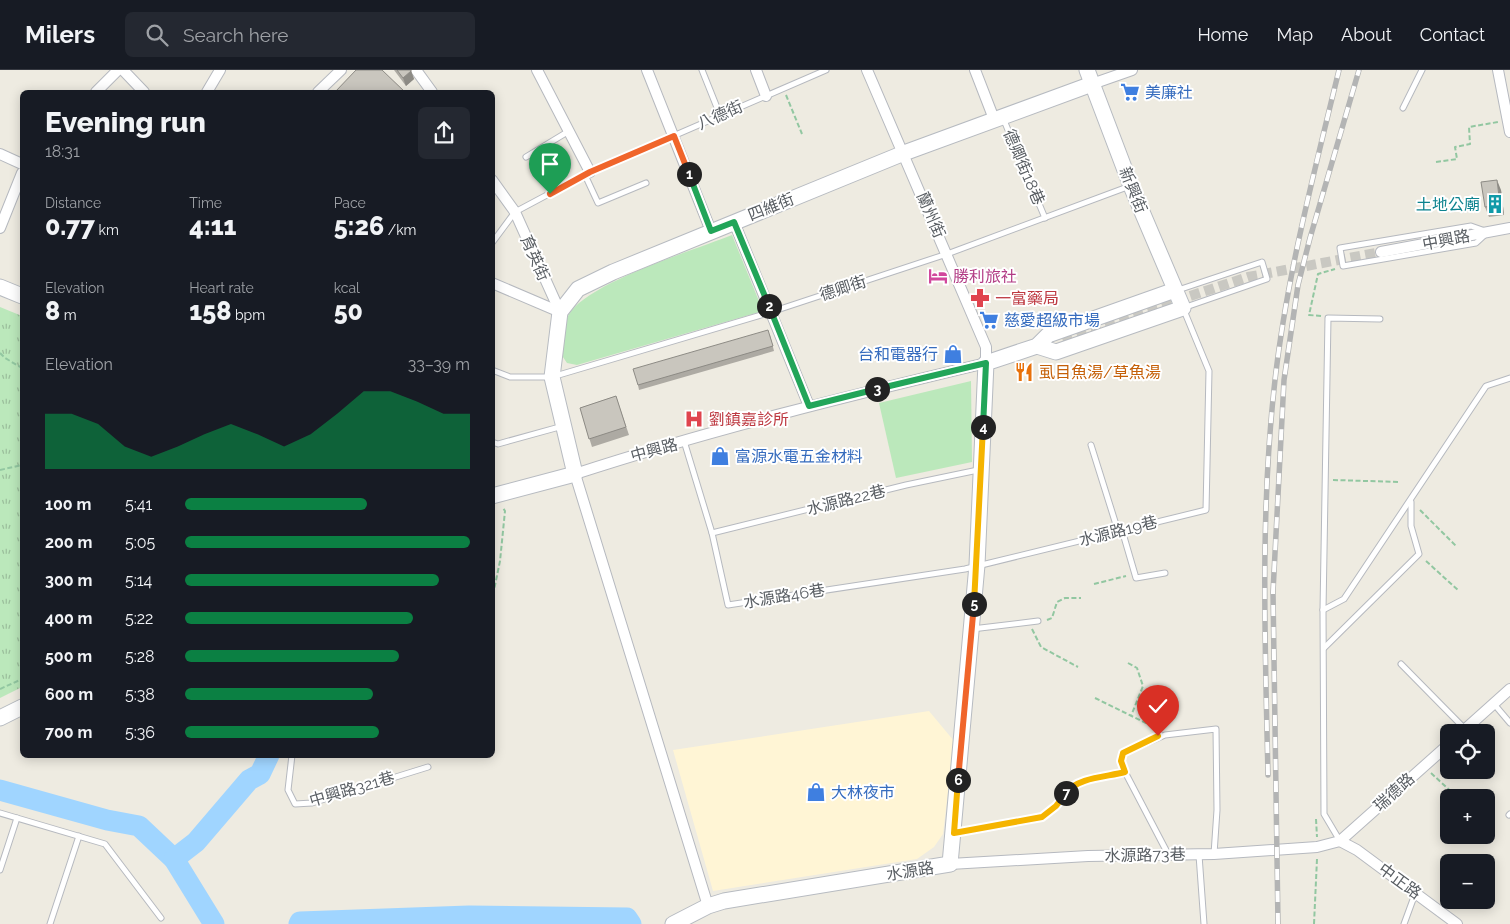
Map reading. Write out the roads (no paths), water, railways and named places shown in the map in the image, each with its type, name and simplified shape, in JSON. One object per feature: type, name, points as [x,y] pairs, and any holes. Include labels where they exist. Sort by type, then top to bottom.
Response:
[{"type":"street","points":[[98,90],[118,70]]},
{"type":"street","points":[[122,70],[142,90]]},
{"type":"street","points":[[208,90],[220,70]]},
{"type":"street","points":[[320,90],[341,70]]},
{"type":"street","points":[[416,70],[431,90]]},
{"type":"street","points":[[537,70],[569,131],[588,174]]},
{"type":"street","points":[[647,70],[711,231]]},
{"type":"street","points":[[756,70],[766,96]]},
{"type":"street","name":"蘭州街","points":[[868,70],[986,348],[986,363]]},
{"type":"street","points":[[975,70],[998,117]]},
{"type":"street","points":[[1090,77],[1132,70]]},
{"type":"street","points":[[1498,70],[1510,132]]},
{"type":"street","name":"四維街","points":[[560,312],[578,289],[614,272],[904,153],[998,117],[1090,77]]},
{"type":"street","name":"新興街","points":[[1090,77],[1131,186],[1183,308]]},
{"type":"street","points":[[0,154],[20,163]]},
{"type":"street","points":[[0,228],[20,178]]},
{"type":"street","name":"育英街","points":[[495,184],[515,212],[560,312]]},
{"type":"street","points":[[734,222],[809,406]]},
{"type":"street","name":"中興路","points":[[1381,252],[1510,228]]},
{"type":"street","points":[[495,284],[560,312],[552,377],[563,426],[575,474],[708,906]]},
{"type":"street","points":[[0,287],[20,295]]},
{"type":"street","points":[[1175,290],[1048,335],[1042,344],[1056,352],[1183,308]]},
{"type":"street","name":"中興路","points":[[495,495],[809,406],[986,363],[1042,344]]},
{"type":"street","name":"水源路","points":[[673,924],[708,906],[950,864],[977,565],[986,363]]},
{"type":"street","points":[[1472,724],[1510,689]]},
{"type":"street","points":[[0,718],[20,707]]},
{"type":"street","name":"瑞德路","points":[[1340,840],[1440,752]]},
{"type":"street","name":"水源路73巷","points":[[950,864],[1169,854],[1214,854],[1317,847],[1340,840]]},
{"type":"street","name":"中正路","points":[[1340,840],[1357,850],[1458,924]]},
{"type":"lane","points":[[702,70],[720,115]]},
{"type":"lane","name":"八德街","points":[[495,239],[515,212],[588,174],[826,70]]},
{"type":"lane","points":[[1403,108],[1422,70]]},
{"type":"lane","name":"德卿街18巷","points":[[998,117],[1045,218]]},
{"type":"lane","points":[[526,157],[569,131]]},
{"type":"lane","points":[[588,174],[598,203],[646,183]]},
{"type":"lane","name":"德卿街","points":[[495,371],[510,377],[552,377],[771,312],[947,254],[1131,186]]},
{"type":"lane","points":[[1471,226],[1488,232],[1476,243],[1343,266],[1340,248],[1471,226]]},
{"type":"lane","points":[[1175,290],[1262,262],[1267,279],[1183,308]]},
{"type":"lane","name":"水源路19巷","points":[[977,565],[1206,510],[1210,371],[1183,308]]},
{"type":"lane","points":[[1340,840],[1324,814],[1323,610],[1328,318],[1380,319]]},
{"type":"lane","points":[[1323,610],[1344,599],[1486,386],[1510,378]]},
{"type":"lane","points":[[495,443],[498,444],[563,426]]},
{"type":"lane","name":"水源路46巷","points":[[684,441],[712,532],[728,605],[977,565]]},
{"type":"lane","points":[[1091,445],[1134,575],[1136,578],[1165,573]]},
{"type":"lane","name":"水源路22巷","points":[[712,532],[906,485],[981,470]]},
{"type":"lane","points":[[1324,648],[1418,554],[1411,526],[1411,501]]},
{"type":"lane","points":[[971,630],[1038,621]]},
{"type":"lane","points":[[1401,664],[1457,724]]},
{"type":"lane","points":[[1494,704],[1510,723]]},
{"type":"lane","points":[[1169,854],[1125,772],[1121,761],[1123,753],[1158,736],[1216,729],[1217,810],[1214,854]]},
{"type":"lane","name":"中興路321巷","points":[[292,758],[288,790],[295,804],[312,803],[428,766]]},
{"type":"lane","points":[[954,833],[1042,817],[1056,806],[1069,788],[1087,780],[1125,772]]},
{"type":"lane","points":[[0,813],[105,844],[161,918]]},
{"type":"lane","points":[[0,870],[17,818]]},
{"type":"lane","points":[[50,924],[79,836]]},
{"type":"lane","points":[[1198,854],[1204,924]]},
{"type":"lane","points":[[1404,924],[1416,892]]},
{"type":"waterway","points":[[174,859],[196,842],[249,780],[260,774],[268,758]]},
{"type":"waterway","points":[[0,790],[107,820],[139,826],[174,859],[214,924]]},
{"type":"waterway","points":[[299,924],[300,922],[469,916],[627,918],[631,924]]},
{"type":"tunnel","points":[[1062,338],[1248,277],[1381,252]]},
{"type":"railway","points":[[1268,775],[1265,528],[1270,429],[1280,341],[1294,263],[1339,70]]},
{"type":"railway","points":[[1278,924],[1273,592],[1284,380],[1298,285],[1359,70]]},
{"type":"place","name":"美廉社","points":[[1130,92]]},
{"type":"place","name":"土地公廟","points":[[1495,204]]},
{"type":"place","name":"勝利旅社","points":[[938,276]]},
{"type":"place","name":"一富藥局","points":[[980,298]]},
{"type":"place","name":"慈愛超級市場","points":[[989,320]]},
{"type":"place","name":"台和電器行","points":[[953,354]]},
{"type":"place","name":"虱目魚湯/草魚湯","points":[[1024,372]]},
{"type":"place","name":"劉鎮嘉診所","points":[[694,419]]},
{"type":"place","name":"富源水電五金材料","points":[[720,456]]},
{"type":"place","name":"大林夜市","points":[[816,792]]}]
